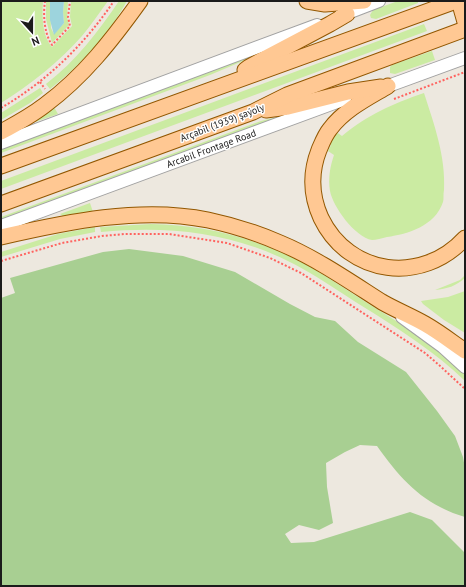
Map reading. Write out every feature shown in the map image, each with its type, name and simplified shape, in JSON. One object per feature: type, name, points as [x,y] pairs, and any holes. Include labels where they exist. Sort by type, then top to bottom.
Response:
[{"type":"main road","points":[[1,132],[46,105],[82,73],[110,42],[140,1]]},
{"type":"main road","points":[[307,1],[325,4],[364,1]]},
{"type":"main road","points":[[1,166],[457,1],[465,22]]},
{"type":"main road","points":[[231,82],[249,67],[347,14]]},
{"type":"main road","name":"Arçabil (1939) şaýoly","points":[[1,204],[253,112],[287,95],[465,29]]},
{"type":"main road","points":[[253,112],[288,107],[348,92],[389,93]]},
{"type":"main road","points":[[389,93],[358,104],[340,117],[329,129],[322,142],[315,160],[313,193],[316,207],[323,222],[331,236],[348,252],[367,262],[388,267],[407,268],[435,261],[448,254],[465,238]]},
{"type":"main road","points":[[1,237],[46,226],[131,216],[171,216],[207,220],[243,230],[280,243],[316,261],[389,306],[426,325],[465,351]]},
{"type":"street","points":[[1,143],[380,1]]},
{"type":"street","name":"Arcabil Frontage Road","points":[[1,226],[332,104],[389,93],[422,74],[465,58]]},
{"type":"street","points":[[389,306],[417,329],[443,347],[465,367]]},
{"type":"path","points":[[45,1],[44,11],[46,28],[52,45],[70,26],[68,17],[70,1]]},
{"type":"path","points":[[1,108],[39,83],[70,56],[88,36],[114,1]]},
{"type":"path","points":[[389,93],[424,88],[465,72]]},
{"type":"path","points":[[97,219],[99,237]]},
{"type":"path","points":[[1,261],[62,244],[125,234],[169,234],[227,243],[270,258],[301,273],[409,342],[439,365],[465,389]]},
{"type":"green space","points":[[1,1],[43,1],[44,31],[52,47],[72,26],[70,17],[71,1],[108,1],[82,36],[64,54],[34,80],[1,103]]},
{"type":"green space","points":[[46,1],[50,1],[51,28],[54,34],[64,23],[64,1],[68,1],[67,17],[69,25],[52,43],[46,19]]},
{"type":"green space","points":[[119,1],[127,1],[106,33],[78,64],[50,89],[46,84],[67,66],[86,46]]},
{"type":"green space","points":[[398,1],[418,1],[418,3],[376,19],[371,18],[370,15],[373,10]]},
{"type":"green space","points":[[424,24],[427,31],[1,189],[1,181]]},
{"type":"green space","points":[[271,48],[210,75],[1,153],[1,148]]},
{"type":"green space","points":[[432,51],[435,60],[395,74],[390,73],[390,67],[392,65]]},
{"type":"green space","points":[[40,88],[43,93],[30,103],[1,120],[1,113]]},
{"type":"green space","points":[[424,93],[441,153],[444,178],[443,202],[434,217],[427,223],[412,231],[375,240],[365,238],[352,227],[340,213],[332,198],[329,186],[329,177],[334,155],[328,151],[331,145],[328,143],[335,131],[342,136],[381,110]]},
{"type":"green space","points":[[54,107],[58,114],[35,122],[35,120]]},
{"type":"green space","points":[[281,116],[282,119],[1,223],[1,217],[261,121]]},
{"type":"green space","points":[[90,203],[93,212],[63,216],[60,214]]},
{"type":"green space","points":[[151,224],[211,230],[249,240],[305,264],[419,336],[443,354],[465,374],[465,381],[429,350],[403,332],[318,278],[279,257],[255,247],[205,234],[154,230],[101,232],[100,227]]},
{"type":"green space","points":[[95,227],[95,232],[60,239],[1,257],[1,252],[58,234]]},
{"type":"green space","points":[[129,249],[183,256],[235,272],[315,317],[335,321],[358,342],[406,372],[455,436],[463,457],[465,468],[465,517],[437,506],[415,490],[395,470],[377,446],[360,445],[326,463],[327,487],[333,523],[319,530],[299,525],[285,534],[291,543],[314,542],[410,512],[432,520],[465,553],[465,586],[1,586],[1,298],[15,293],[10,278],[103,252]]},
{"type":"green space","points":[[465,275],[465,278],[462,281],[455,285],[435,290],[460,280]]},
{"type":"green space","points":[[465,291],[465,333],[444,320],[421,301],[448,297]]},
{"type":"water","points":[[50,1],[64,1],[64,23],[54,35],[50,20]]}]
